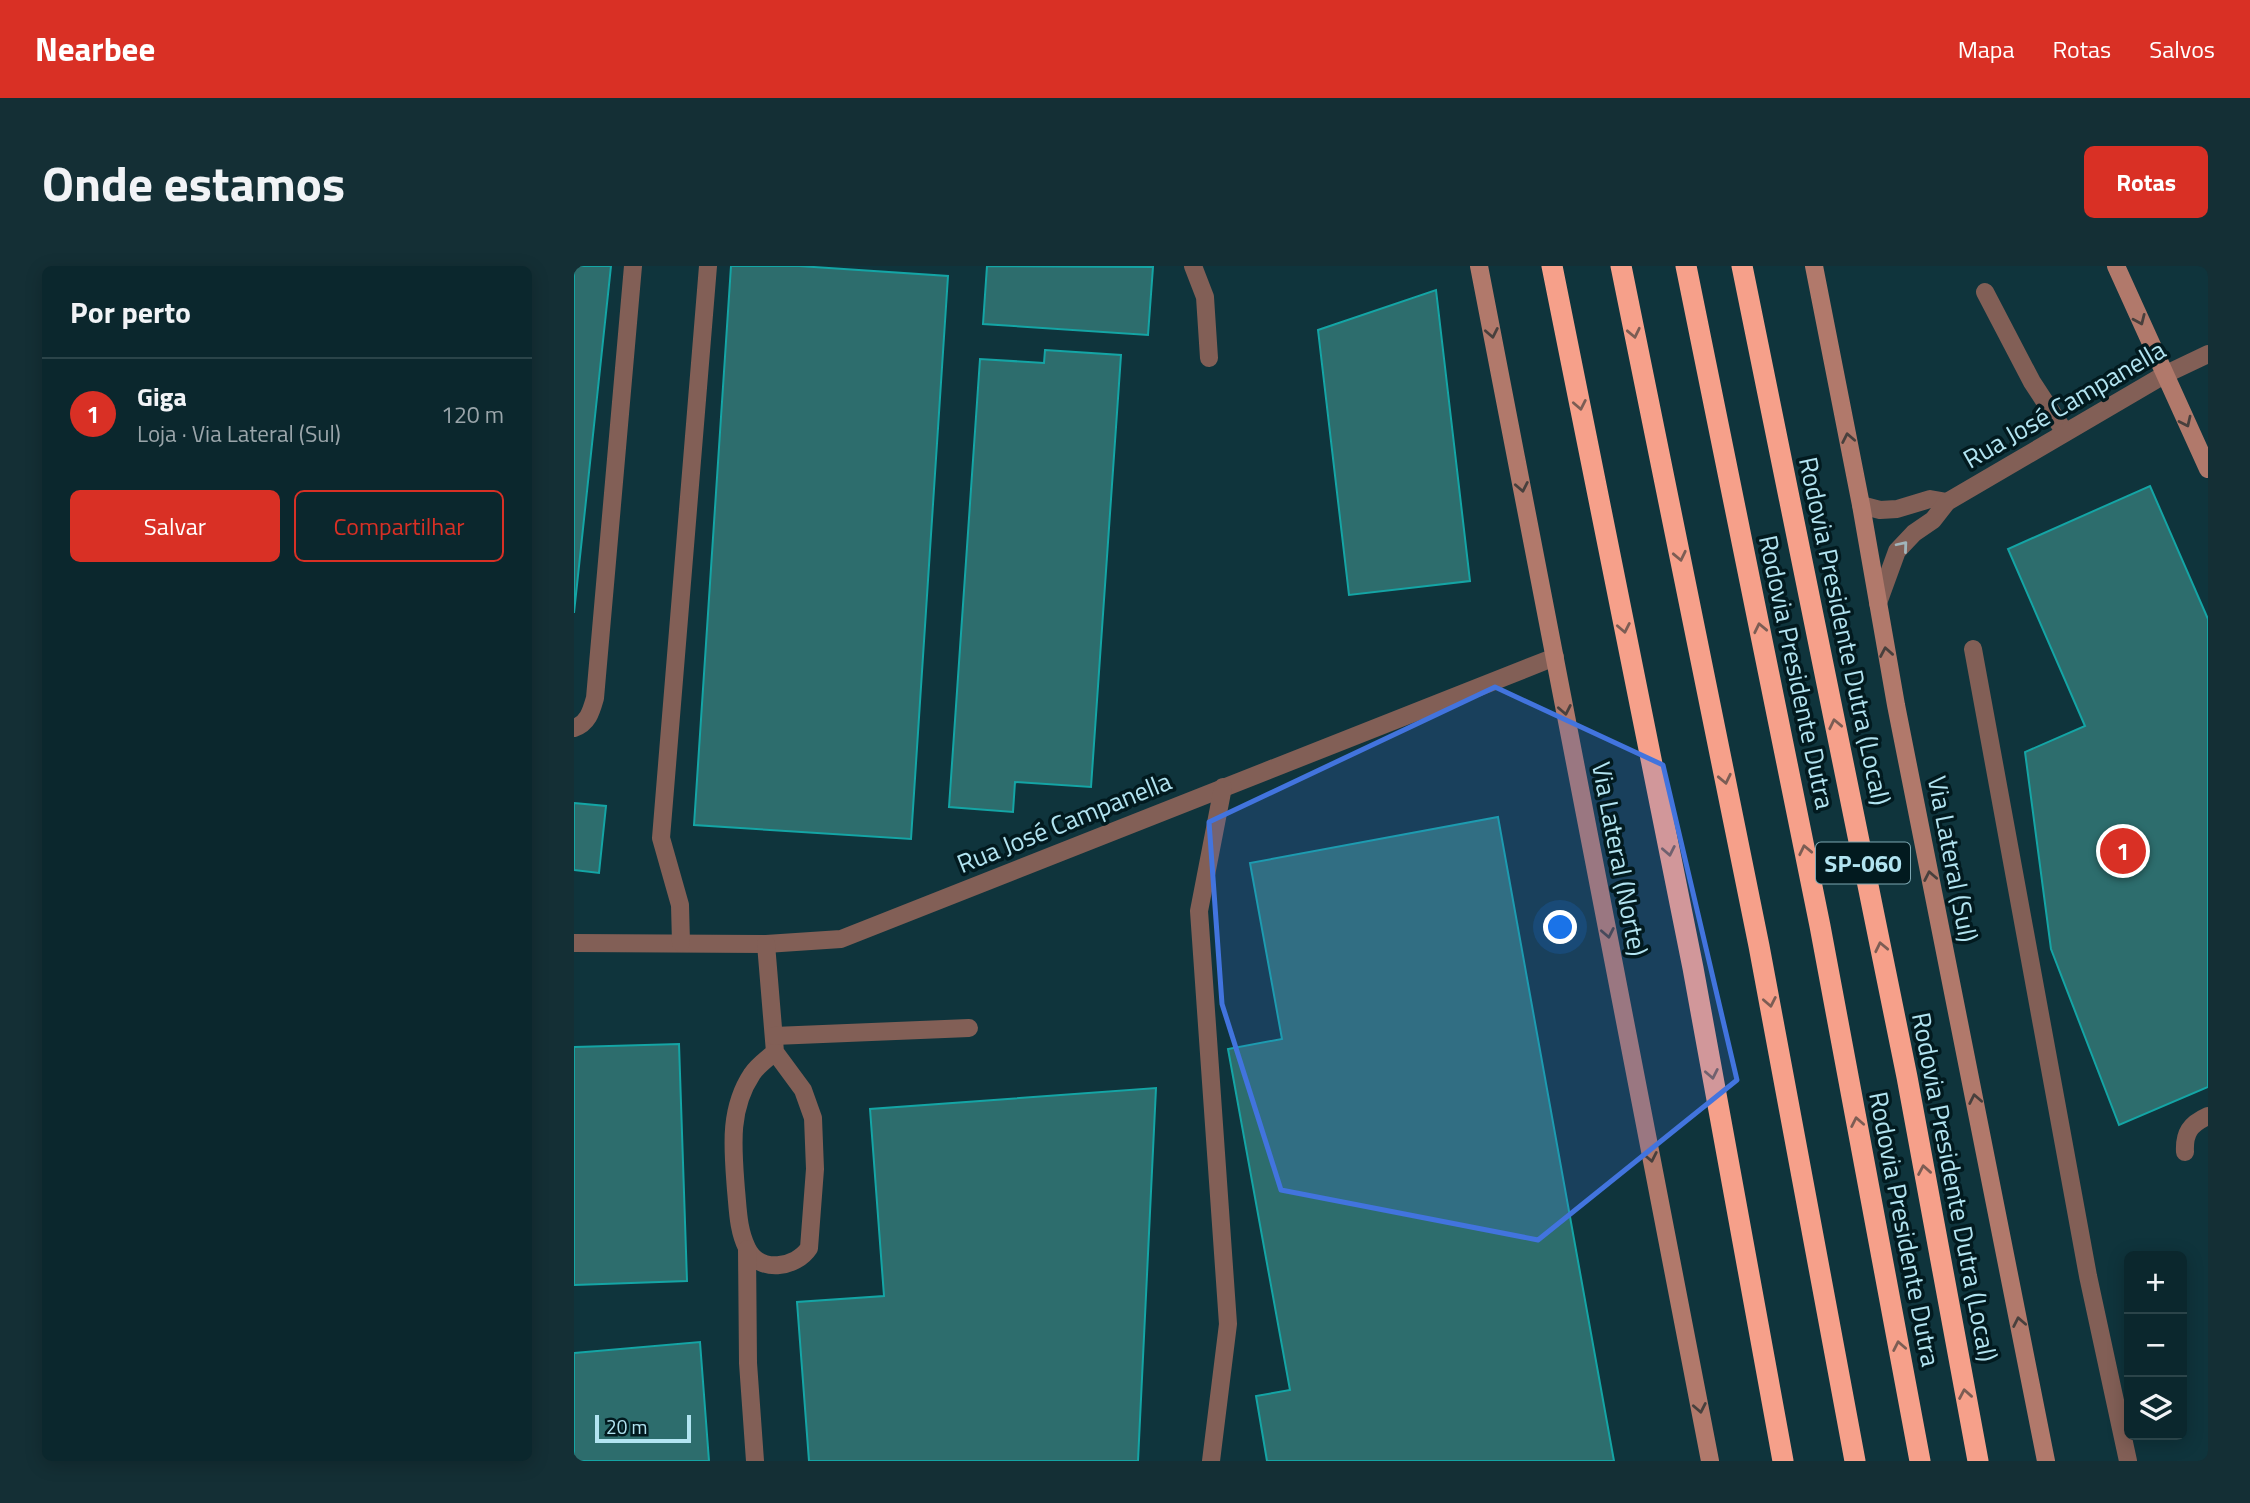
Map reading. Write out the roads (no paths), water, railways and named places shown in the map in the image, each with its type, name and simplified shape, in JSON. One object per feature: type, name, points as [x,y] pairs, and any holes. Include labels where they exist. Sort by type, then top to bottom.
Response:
[{"type":"highway","points":[[1552,266],[1693,968],[1783,1461]]},
{"type":"highway","points":[[1621,266],[1759,946],[1855,1461]]},
{"type":"highway","name":"Rodovia Presidente Dutra","points":[[1686,266],[1821,926],[1920,1461]]},
{"type":"highway","name":"Rodovia Presidente Dutra (Local)","points":[[1742,266],[1904,1063],[1978,1461]]},
{"type":"main road","name":"Via Lateral (Norte)","points":[[1479,266],[1710,1461]]},
{"type":"main road","name":"Via Lateral (Sul)","points":[[1814,266],[1861,505],[1898,718],[2046,1461]]},
{"type":"main road","points":[[2116,266],[2208,469]]},
{"type":"street","points":[[574,728],[590,716],[595,698],[633,266]]},
{"type":"street","points":[[681,943],[680,905],[661,838],[708,266]]},
{"type":"street","points":[[1193,266],[1205,297],[1209,358]]},
{"type":"street","points":[[1985,292],[2032,382],[2064,431]]},
{"type":"street","name":"Rua José Campanella","points":[[1878,603],[1897,551],[1914,533],[1933,520],[1947,502],[2064,431],[2164,375],[2208,354]]},
{"type":"street","name":"Rua José Campanella","points":[[1861,505],[1880,510],[1897,509],[1930,499],[1947,502]]},
{"type":"street","points":[[1973,649],[2086,1262],[2128,1461]]},
{"type":"street","name":"Rua José Campanella","points":[[574,943],[766,944],[841,939],[1555,657]]},
{"type":"street","points":[[1211,1461],[1228,1324],[1199,911],[1223,787]]},
{"type":"street","points":[[766,944],[774,1044],[803,1090],[813,1118],[815,1169],[809,1248],[803,1258],[786,1266],[764,1262],[752,1256],[747,1249],[739,1226],[732,1139],[734,1119],[741,1096],[752,1073],[774,1044],[969,1028]]},
{"type":"street","points":[[2185,1152],[2184,1139],[2189,1128],[2208,1116]]},
{"type":"street","points":[[747,1249],[748,1363],[755,1461]]},
{"type":"place","name":"Giga","points":[[2123,851]]}]
